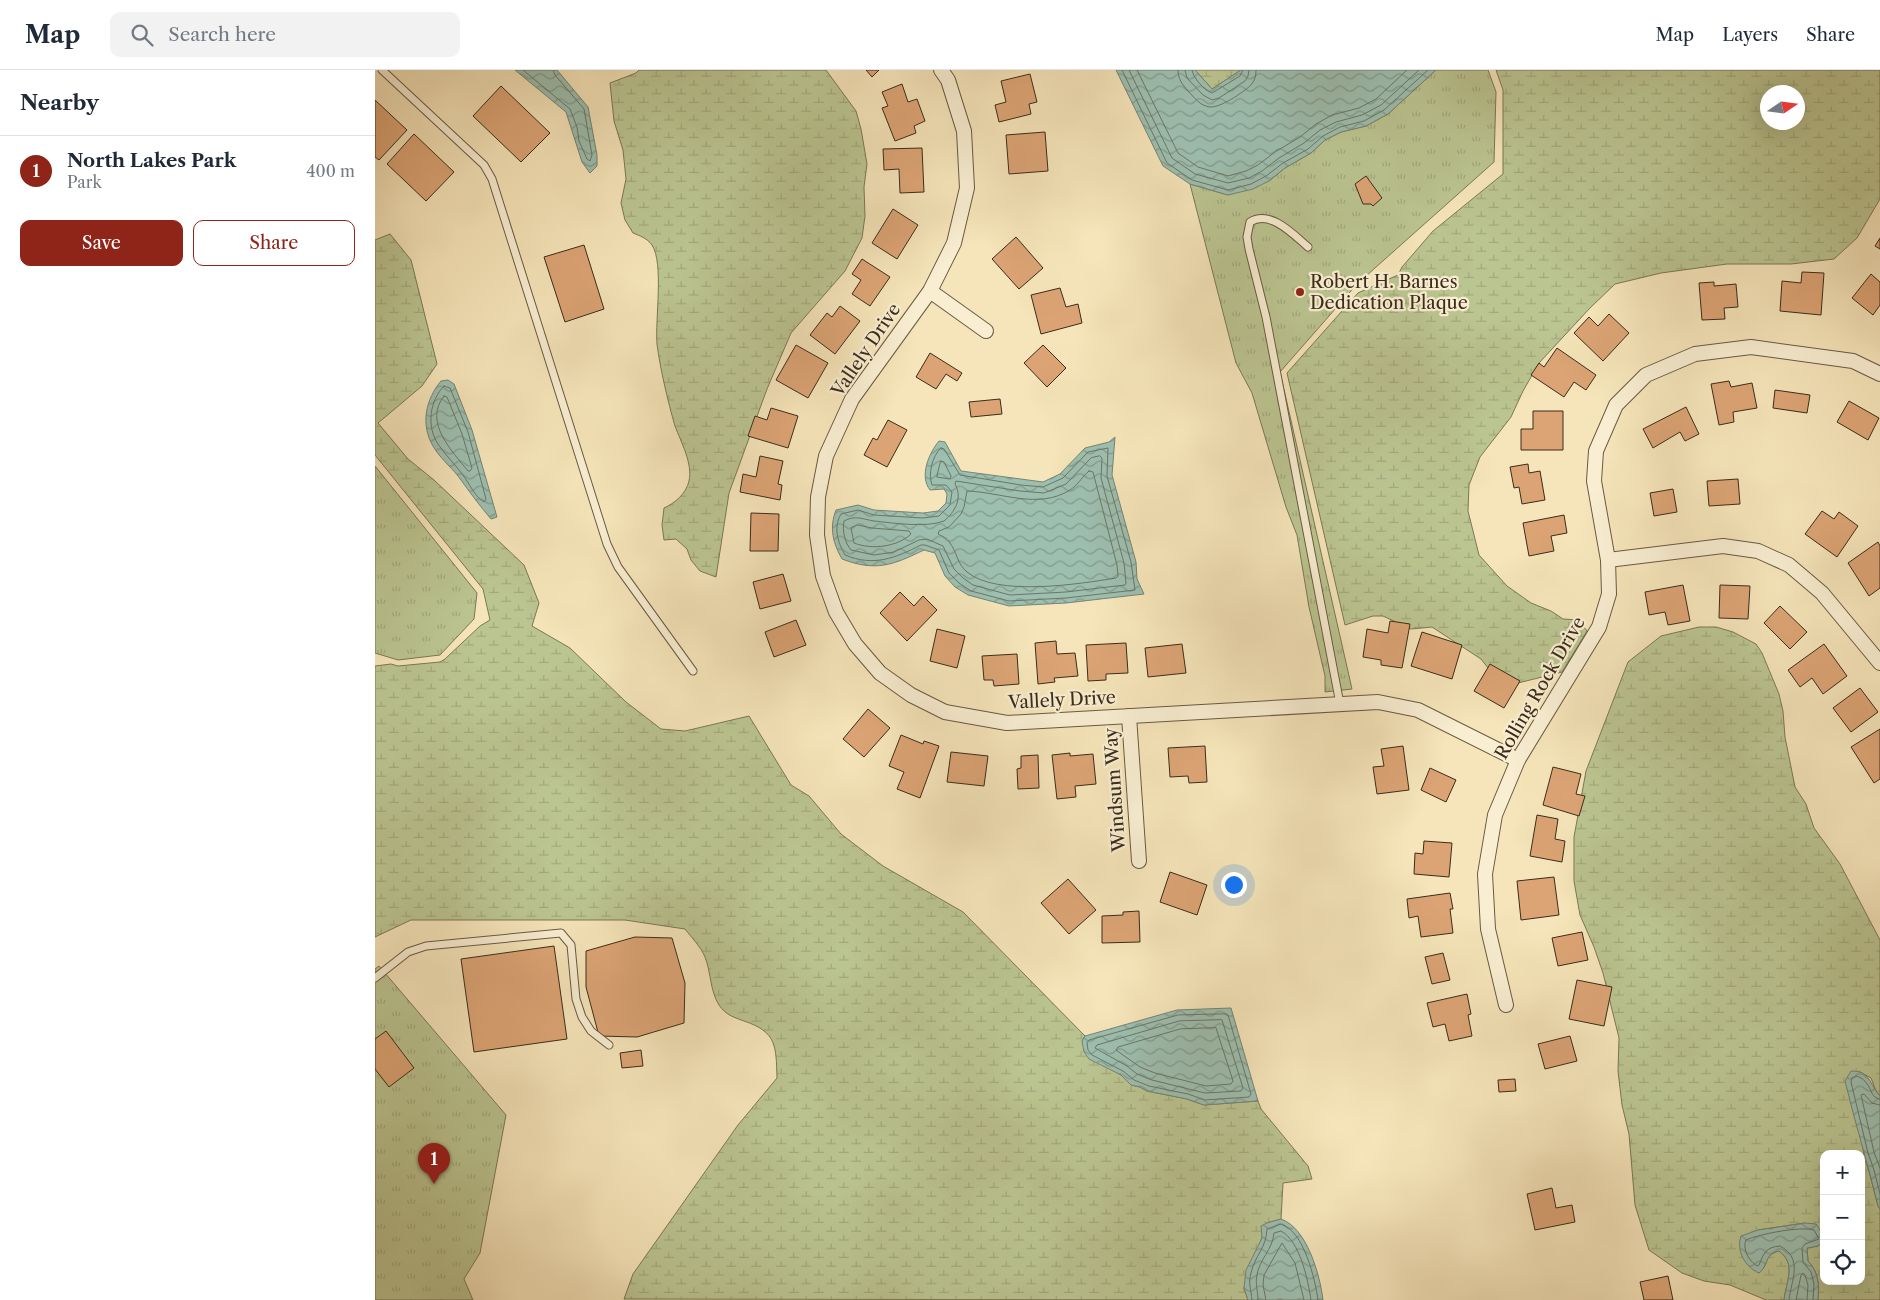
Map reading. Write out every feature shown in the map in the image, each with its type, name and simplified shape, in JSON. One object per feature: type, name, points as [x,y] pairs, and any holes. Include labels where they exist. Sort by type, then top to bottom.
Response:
[{"type":"street","name":"Vallely Drive","points":[[941,70],[948,80],[964,131],[967,188],[955,243],[930,291],[852,399],[826,456],[818,497],[817,535],[823,576],[836,612],[855,644],[881,672],[911,695],[945,712],[1007,723],[1378,702],[1418,710],[1518,760]]},
{"type":"street","points":[[930,291],[986,331]]},
{"type":"street","name":"Rolling Rock Drive","points":[[1505,1005],[1488,929],[1485,874],[1495,815],[1518,760],[1599,626],[1609,594],[1608,560],[1594,481],[1596,451],[1616,405],[1646,375],[1695,354],[1751,348],[1853,361],[1880,374]]},
{"type":"street","points":[[1608,560],[1723,546],[1758,551],[1789,565],[1822,593],[1880,663]]},
{"type":"street","name":"Windsum Way","points":[[1129,716],[1139,861]]},
{"type":"lane","points":[[382,70],[484,165],[492,179],[607,544],[618,567],[693,671]]},
{"type":"lane","points":[[1308,247],[1281,225],[1264,220],[1250,222],[1247,237],[1249,249],[1266,317],[1340,704]]},
{"type":"lane","points":[[375,978],[407,952],[426,946],[561,933],[571,945],[576,999],[582,1018],[591,1031],[609,1045]]},
{"type":"green space","points":[[639,70],[826,70],[856,111],[867,164],[864,187],[865,216],[862,238],[845,271],[791,333],[767,389],[729,493],[716,577],[700,571],[691,560],[687,549],[676,539],[664,540],[662,525],[664,508],[683,494],[690,474],[686,453],[672,417],[658,353],[658,265],[656,253],[648,241],[633,233],[625,220],[621,203],[626,179],[623,150],[614,121],[610,83],[636,73]]},
{"type":"green space","points":[[1195,70],[1241,70],[1212,89]]},
{"type":"green space","points":[[1436,70],[1488,70],[1496,92],[1494,162],[1357,284],[1280,372],[1352,689],[1325,692],[1325,676],[1309,607],[1297,535],[1286,507],[1252,393],[1236,363],[1190,184],[1228,195],[1269,181],[1285,168],[1311,153],[1325,140],[1341,132],[1366,126],[1388,114]]},
{"type":"green space","points":[[1496,70],[1880,70],[1880,199],[1857,238],[1834,259],[1791,264],[1727,264],[1661,273],[1615,284],[1539,363],[1511,417],[1480,457],[1469,485],[1468,511],[1479,555],[1507,586],[1531,603],[1551,611],[1563,619],[1579,620],[1587,631],[1562,672],[1518,683],[1488,668],[1481,659],[1432,627],[1411,629],[1383,616],[1373,616],[1345,625],[1287,373],[1358,293],[1398,275],[1402,267],[1433,231],[1503,174],[1503,90]]},
{"type":"green space","points":[[390,234],[411,260],[437,364],[422,386],[378,423],[408,459],[434,480],[524,565],[539,603],[532,626],[570,648],[626,702],[661,729],[685,731],[749,716],[791,785],[809,796],[841,834],[883,866],[963,912],[1085,1036],[1082,1041],[1109,1068],[1121,1075],[1131,1085],[1147,1091],[1187,1099],[1204,1105],[1258,1101],[1261,1109],[1308,1166],[1312,1179],[1283,1183],[1281,1219],[1267,1223],[1244,1288],[1248,1300],[624,1299],[633,1274],[738,1125],[777,1078],[775,1049],[769,1035],[763,1030],[730,1015],[719,1005],[714,994],[705,957],[685,929],[625,920],[411,920],[375,937],[375,666],[440,662],[480,626],[490,620],[483,589],[375,455],[375,240]]},
{"type":"green space","points":[[375,466],[477,593],[474,619],[440,655],[398,660],[375,653]]},
{"type":"green space","points":[[1699,627],[1716,627],[1733,632],[1756,644],[1762,653],[1779,694],[1795,787],[1806,804],[1814,828],[1840,864],[1880,940],[1880,1096],[1871,1078],[1858,1071],[1864,1150],[1820,1150],[1820,1285],[1865,1285],[1865,1160],[1880,1209],[1880,1300],[1818,1300],[1817,1279],[1808,1261],[1807,1248],[1818,1246],[1805,1223],[1758,1230],[1759,1273],[1769,1257],[1779,1251],[1788,1262],[1789,1274],[1784,1300],[1766,1300],[1730,1285],[1704,1281],[1682,1273],[1649,1250],[1635,1205],[1629,1134],[1622,1105],[1618,1071],[1619,1038],[1603,973],[1580,915],[1574,881],[1574,837],[1586,771],[1628,662],[1661,636]]},
{"type":"green space","points":[[379,966],[506,1115],[480,1253],[464,1279],[473,1300],[375,1300],[375,969]]},
{"type":"water","points":[[515,70],[557,70],[588,107],[597,155],[597,166],[590,173],[582,162],[566,112]]},
{"type":"water","points":[[1116,70],[1195,70],[1212,89],[1241,70],[1436,70],[1388,114],[1366,126],[1341,132],[1325,140],[1311,153],[1285,168],[1269,181],[1253,189],[1228,195],[1190,184],[1163,166]]},
{"type":"water","points":[[448,380],[454,384],[472,430],[497,517],[491,519],[458,476],[438,454],[429,438],[426,421],[428,404],[441,381]]},
{"type":"water","points":[[1115,437],[1112,475],[1136,562],[1137,579],[1144,594],[1066,603],[1009,606],[968,595],[955,587],[945,576],[935,553],[924,550],[903,560],[875,566],[842,559],[836,547],[832,529],[836,510],[858,505],[874,510],[923,513],[938,511],[946,503],[947,494],[944,489],[930,490],[925,478],[929,458],[939,441],[945,442],[961,471],[1043,482],[1060,474],[1085,448],[1109,442]]},
{"type":"water","points":[[1231,1008],[1258,1101],[1204,1105],[1187,1099],[1147,1091],[1131,1085],[1121,1075],[1089,1059],[1084,1052],[1082,1041],[1085,1036],[1177,1010]]},
{"type":"water","points":[[1851,1071],[1862,1073],[1869,1079],[1880,1096],[1880,1209],[1878,1206],[1865,1157],[1865,1150],[1863,1150],[1845,1081]]},
{"type":"water","points":[[1281,1219],[1290,1224],[1305,1242],[1319,1278],[1323,1300],[1248,1300],[1244,1288],[1246,1270],[1262,1238],[1261,1226]]},
{"type":"water","points":[[1805,1223],[1816,1224],[1820,1230],[1820,1244],[1807,1248],[1808,1261],[1817,1279],[1818,1300],[1784,1300],[1789,1267],[1788,1262],[1779,1251],[1769,1257],[1759,1273],[1746,1263],[1741,1253],[1741,1236],[1758,1230]]},
{"type":"building","points":[[866,70],[879,70],[872,77]]},
{"type":"building","points":[[1030,74],[1037,102],[1029,104],[1031,114],[999,122],[995,105],[1006,102],[1001,81]]},
{"type":"building","points":[[902,84],[908,102],[917,99],[925,121],[914,126],[916,133],[895,141],[882,108],[888,106],[882,92]]},
{"type":"building","points":[[501,86],[550,133],[521,162],[473,116]]},
{"type":"building","points":[[375,100],[407,130],[379,160],[375,157]]},
{"type":"building","points":[[1045,132],[1048,171],[1009,174],[1006,135]]},
{"type":"building","points":[[414,134],[454,172],[426,201],[387,164]]},
{"type":"building","points":[[922,148],[924,192],[900,193],[899,169],[884,170],[883,149]]},
{"type":"building","points":[[1366,176],[1382,198],[1373,206],[1371,204],[1363,204],[1355,184]]},
{"type":"building","points":[[893,209],[918,225],[897,259],[872,243]]},
{"type":"building","points":[[1016,237],[1043,268],[1019,289],[992,259]]},
{"type":"building","points":[[1880,238],[1880,249],[1875,246]]},
{"type":"building","points":[[584,245],[604,309],[565,322],[544,257]]},
{"type":"building","points":[[862,259],[890,277],[870,306],[852,294],[861,280],[852,274]]},
{"type":"building","points":[[1802,272],[1824,273],[1821,315],[1780,311],[1782,281],[1801,283]]},
{"type":"building","points":[[1871,274],[1880,282],[1880,305],[1873,315],[1852,298]]},
{"type":"building","points":[[1714,282],[1714,286],[1736,284],[1738,307],[1724,308],[1725,319],[1702,320],[1699,283]]},
{"type":"building","points":[[1060,288],[1066,307],[1078,304],[1082,323],[1041,334],[1031,295]]},
{"type":"building","points":[[840,306],[860,321],[835,354],[810,335],[827,313],[832,317]]},
{"type":"building","points":[[1609,314],[1629,333],[1603,361],[1574,333],[1589,317],[1598,326]]},
{"type":"building","points":[[796,345],[828,363],[808,398],[776,380]]},
{"type":"building","points":[[1043,345],[1066,368],[1047,387],[1024,363]]},
{"type":"building","points":[[1557,348],[1596,375],[1586,390],[1574,382],[1564,397],[1531,375],[1539,363],[1544,367]]},
{"type":"building","points":[[930,353],[962,373],[957,381],[946,374],[936,389],[916,377]]},
{"type":"building","points":[[1729,381],[1731,387],[1752,383],[1757,408],[1733,412],[1734,422],[1719,425],[1711,384]]},
{"type":"building","points":[[1775,390],[1810,395],[1807,413],[1773,408]]},
{"type":"building","points":[[1000,399],[1002,414],[971,417],[969,402]]},
{"type":"building","points":[[1849,401],[1879,418],[1868,440],[1837,422]]},
{"type":"building","points":[[1686,407],[1699,434],[1685,441],[1680,432],[1653,448],[1643,429]]},
{"type":"building","points":[[771,408],[798,416],[788,448],[748,436],[755,416],[767,420]]},
{"type":"building","points":[[1533,411],[1563,411],[1563,450],[1521,450],[1521,429],[1533,429]]},
{"type":"building","points":[[888,420],[907,430],[887,467],[864,455],[873,438],[877,440]]},
{"type":"building","points":[[760,456],[783,461],[778,484],[782,485],[780,500],[740,492],[743,474],[756,477]]},
{"type":"building","points":[[1528,464],[1529,473],[1540,471],[1545,500],[1522,504],[1519,487],[1514,488],[1510,467]]},
{"type":"building","points":[[1738,479],[1740,504],[1709,506],[1707,481]]},
{"type":"building","points":[[1673,489],[1677,512],[1654,516],[1650,493]]},
{"type":"building","points":[[1822,511],[1834,519],[1839,512],[1858,526],[1837,557],[1805,534]]},
{"type":"building","points":[[751,513],[779,514],[778,551],[750,551]]},
{"type":"building","points":[[1564,515],[1567,533],[1551,536],[1554,551],[1529,556],[1523,523]]},
{"type":"building","points":[[1878,542],[1880,546],[1880,588],[1869,596],[1848,563]]},
{"type":"building","points":[[783,574],[791,601],[760,609],[753,582]]},
{"type":"building","points":[[1683,585],[1690,621],[1668,625],[1665,612],[1649,615],[1645,592]]},
{"type":"building","points":[[1720,585],[1750,586],[1748,619],[1719,618]]},
{"type":"building","points":[[900,592],[914,606],[923,596],[937,610],[907,641],[880,613]]},
{"type":"building","points":[[1780,606],[1807,632],[1790,649],[1764,623]]},
{"type":"building","points":[[796,620],[806,645],[774,657],[765,632]]},
{"type":"building","points":[[1390,621],[1410,624],[1402,668],[1381,665],[1381,660],[1363,657],[1367,629],[1388,633]]},
{"type":"building","points":[[937,629],[965,636],[957,668],[930,661]]},
{"type":"building","points":[[1422,632],[1462,645],[1452,679],[1411,666]]},
{"type":"building","points":[[1056,641],[1057,654],[1075,653],[1078,676],[1054,678],[1055,682],[1038,684],[1035,643]]},
{"type":"building","points":[[1126,643],[1128,673],[1106,674],[1106,680],[1088,681],[1086,645]]},
{"type":"building","points":[[1182,644],[1186,673],[1148,677],[1145,648]]},
{"type":"building","points":[[1824,644],[1847,676],[1823,694],[1812,678],[1800,687],[1788,670]]},
{"type":"building","points":[[1017,654],[1019,684],[994,686],[993,680],[984,680],[982,656]]},
{"type":"building","points":[[1490,664],[1520,681],[1504,708],[1474,691]]},
{"type":"building","points":[[1860,688],[1878,712],[1851,732],[1833,708]]},
{"type":"building","points":[[868,709],[890,728],[864,757],[843,739]]},
{"type":"building","points":[[1880,729],[1880,779],[1874,783],[1851,747]]},
{"type":"building","points":[[901,735],[923,744],[924,741],[939,746],[920,798],[897,789],[904,772],[889,766]]},
{"type":"building","points":[[1205,746],[1207,782],[1189,783],[1188,776],[1170,777],[1168,748]]},
{"type":"building","points":[[1403,746],[1409,790],[1377,794],[1373,767],[1384,766],[1381,749]]},
{"type":"building","points":[[951,752],[988,756],[984,786],[947,782]]},
{"type":"building","points":[[1070,753],[1070,756],[1093,754],[1096,784],[1075,786],[1076,797],[1057,799],[1052,755]]},
{"type":"building","points":[[1038,755],[1039,788],[1018,789],[1017,769],[1021,768],[1021,756]]},
{"type":"building","points":[[1553,767],[1581,774],[1576,794],[1585,796],[1579,816],[1543,805]]},
{"type":"building","points":[[1430,768],[1456,780],[1446,802],[1421,790]]},
{"type":"building","points":[[1537,815],[1558,819],[1555,839],[1565,841],[1562,862],[1530,856]]},
{"type":"building","points":[[1424,841],[1452,843],[1449,877],[1414,874],[1415,853],[1423,854]]},
{"type":"building","points":[[1170,872],[1207,885],[1197,915],[1160,902]]},
{"type":"building","points":[[1554,877],[1559,915],[1521,920],[1517,881]]},
{"type":"building","points":[[1068,879],[1096,910],[1069,934],[1041,903]]},
{"type":"building","points":[[1450,893],[1453,909],[1450,909],[1453,933],[1421,937],[1418,916],[1409,918],[1407,899]]},
{"type":"building","points":[[1139,911],[1140,942],[1102,943],[1102,916],[1123,915],[1123,912]]},
{"type":"building","points":[[1582,932],[1588,960],[1558,966],[1552,938]]},
{"type":"building","points":[[635,937],[672,938],[685,983],[684,1023],[637,1037],[599,1036],[586,987],[586,951]]},
{"type":"building","points":[[554,946],[567,1039],[474,1052],[461,959]]},
{"type":"building","points":[[1443,953],[1450,980],[1432,984],[1425,957]]},
{"type":"building","points":[[1577,980],[1612,987],[1604,1026],[1569,1019]]},
{"type":"building","points":[[1467,994],[1471,1014],[1468,1015],[1472,1036],[1449,1041],[1445,1024],[1433,1027],[1427,1003]]},
{"type":"building","points":[[386,1031],[414,1068],[389,1087],[375,1069],[375,1039]]},
{"type":"building","points":[[1570,1036],[1577,1061],[1545,1069],[1538,1044]]},
{"type":"building","points":[[641,1050],[643,1066],[622,1068],[620,1053]]},
{"type":"building","points":[[1515,1079],[1516,1091],[1499,1092],[1498,1080]]},
{"type":"building","points":[[1552,1188],[1556,1208],[1572,1205],[1575,1222],[1535,1230],[1527,1194]]},
{"type":"building","points":[[1668,1276],[1673,1300],[1644,1300],[1640,1282]]},
{"type":"place","name":"Robert H. Barnes Dedication Plaque","points":[[1300,292]]},
{"type":"place","name":"North Lakes Park","points":[[434,1184]]}]
